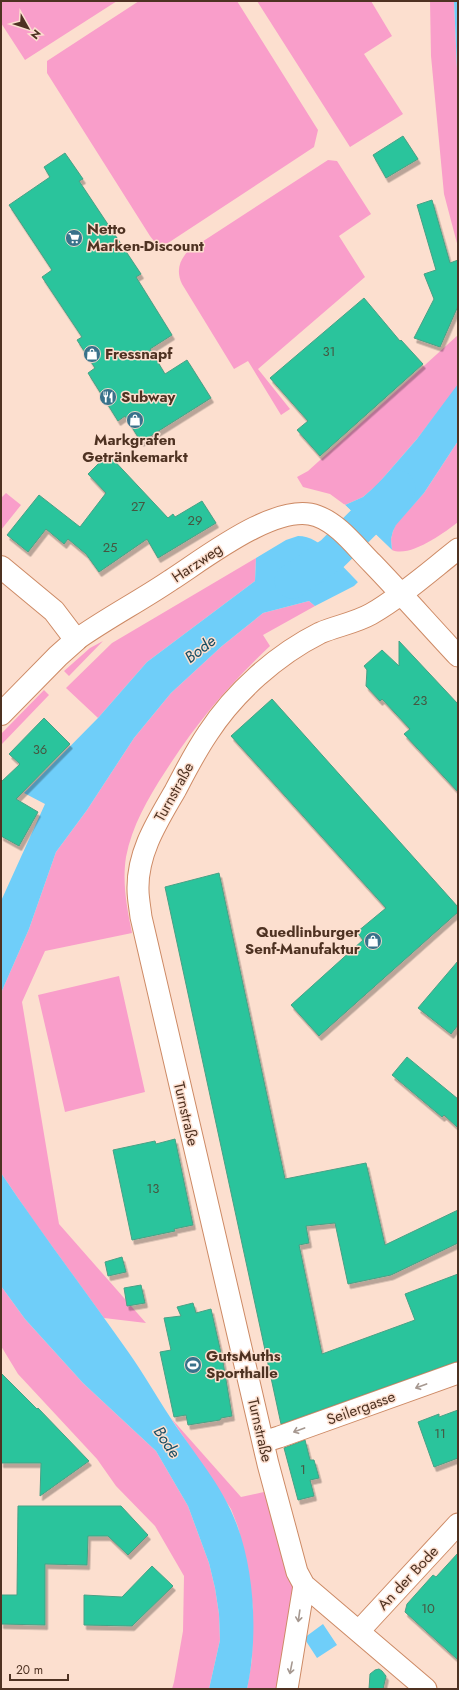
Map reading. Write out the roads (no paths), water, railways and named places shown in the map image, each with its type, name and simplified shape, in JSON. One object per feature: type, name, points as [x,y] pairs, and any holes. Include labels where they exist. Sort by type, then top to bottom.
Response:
[{"type":"main road","points":[[1,566],[54,611],[76,640]]},
{"type":"main road","name":"Harzweg","points":[[1,714],[58,656],[76,640]]},
{"type":"street","name":"Harzweg","points":[[76,640],[96,626],[171,581],[228,543],[279,518],[302,513],[316,516],[335,526],[375,566],[458,656]]},
{"type":"street","name":"Turnstraße","points":[[426,1689],[304,1585],[297,1572],[263,1442],[141,917],[138,890],[141,861],[147,842],[155,826],[200,746],[222,714],[238,696],[270,666],[301,644],[320,633],[369,615],[401,594],[458,549]]},
{"type":"street","name":"Seilergasse","points":[[263,1442],[281,1437],[458,1373]]},
{"type":"street","name":"An der Bode","points":[[359,1631],[458,1524]]},
{"type":"street","points":[[287,1689],[304,1585]]},
{"type":"water","points":[[454,1],[458,1],[458,91]]},
{"type":"water","points":[[458,384],[458,441],[424,493],[396,525],[391,539],[392,550],[345,505],[363,497],[377,485],[417,439]]},
{"type":"water","points":[[298,536],[307,537],[324,546],[339,560],[358,582],[354,586],[315,606],[309,601],[263,613],[222,646],[171,693],[134,738],[87,810],[56,852],[29,929],[1,993],[1,901],[45,804],[24,793],[98,718],[147,662],[255,581],[256,558],[286,540]]},
{"type":"water","points":[[1,1173],[134,1361],[170,1417],[215,1482],[231,1510],[243,1544],[248,1564],[253,1606],[253,1649],[247,1689],[209,1689],[220,1640],[219,1614],[215,1588],[209,1563],[188,1506],[156,1451],[83,1383],[25,1319],[1,1286]]},
{"type":"water","points":[[323,1624],[337,1645],[317,1658],[304,1638]]},
{"type":"waterway","name":"Bode","points":[[292,581],[332,554],[398,488]]},
{"type":"place","name":"Netto Marken-Discount","points":[[74,238]]},
{"type":"place","name":"Fressnapf","points":[[92,354]]},
{"type":"place","name":"Subway","points":[[108,397]]},
{"type":"place","name":"Markgrafen Getränkemarkt","points":[[135,420]]},
{"type":"place","name":"Quedlinburger Senf-Manufaktur","points":[[373,941]]},
{"type":"place","name":"GutsMuths Sporthalle","points":[[193,1365]]}]
